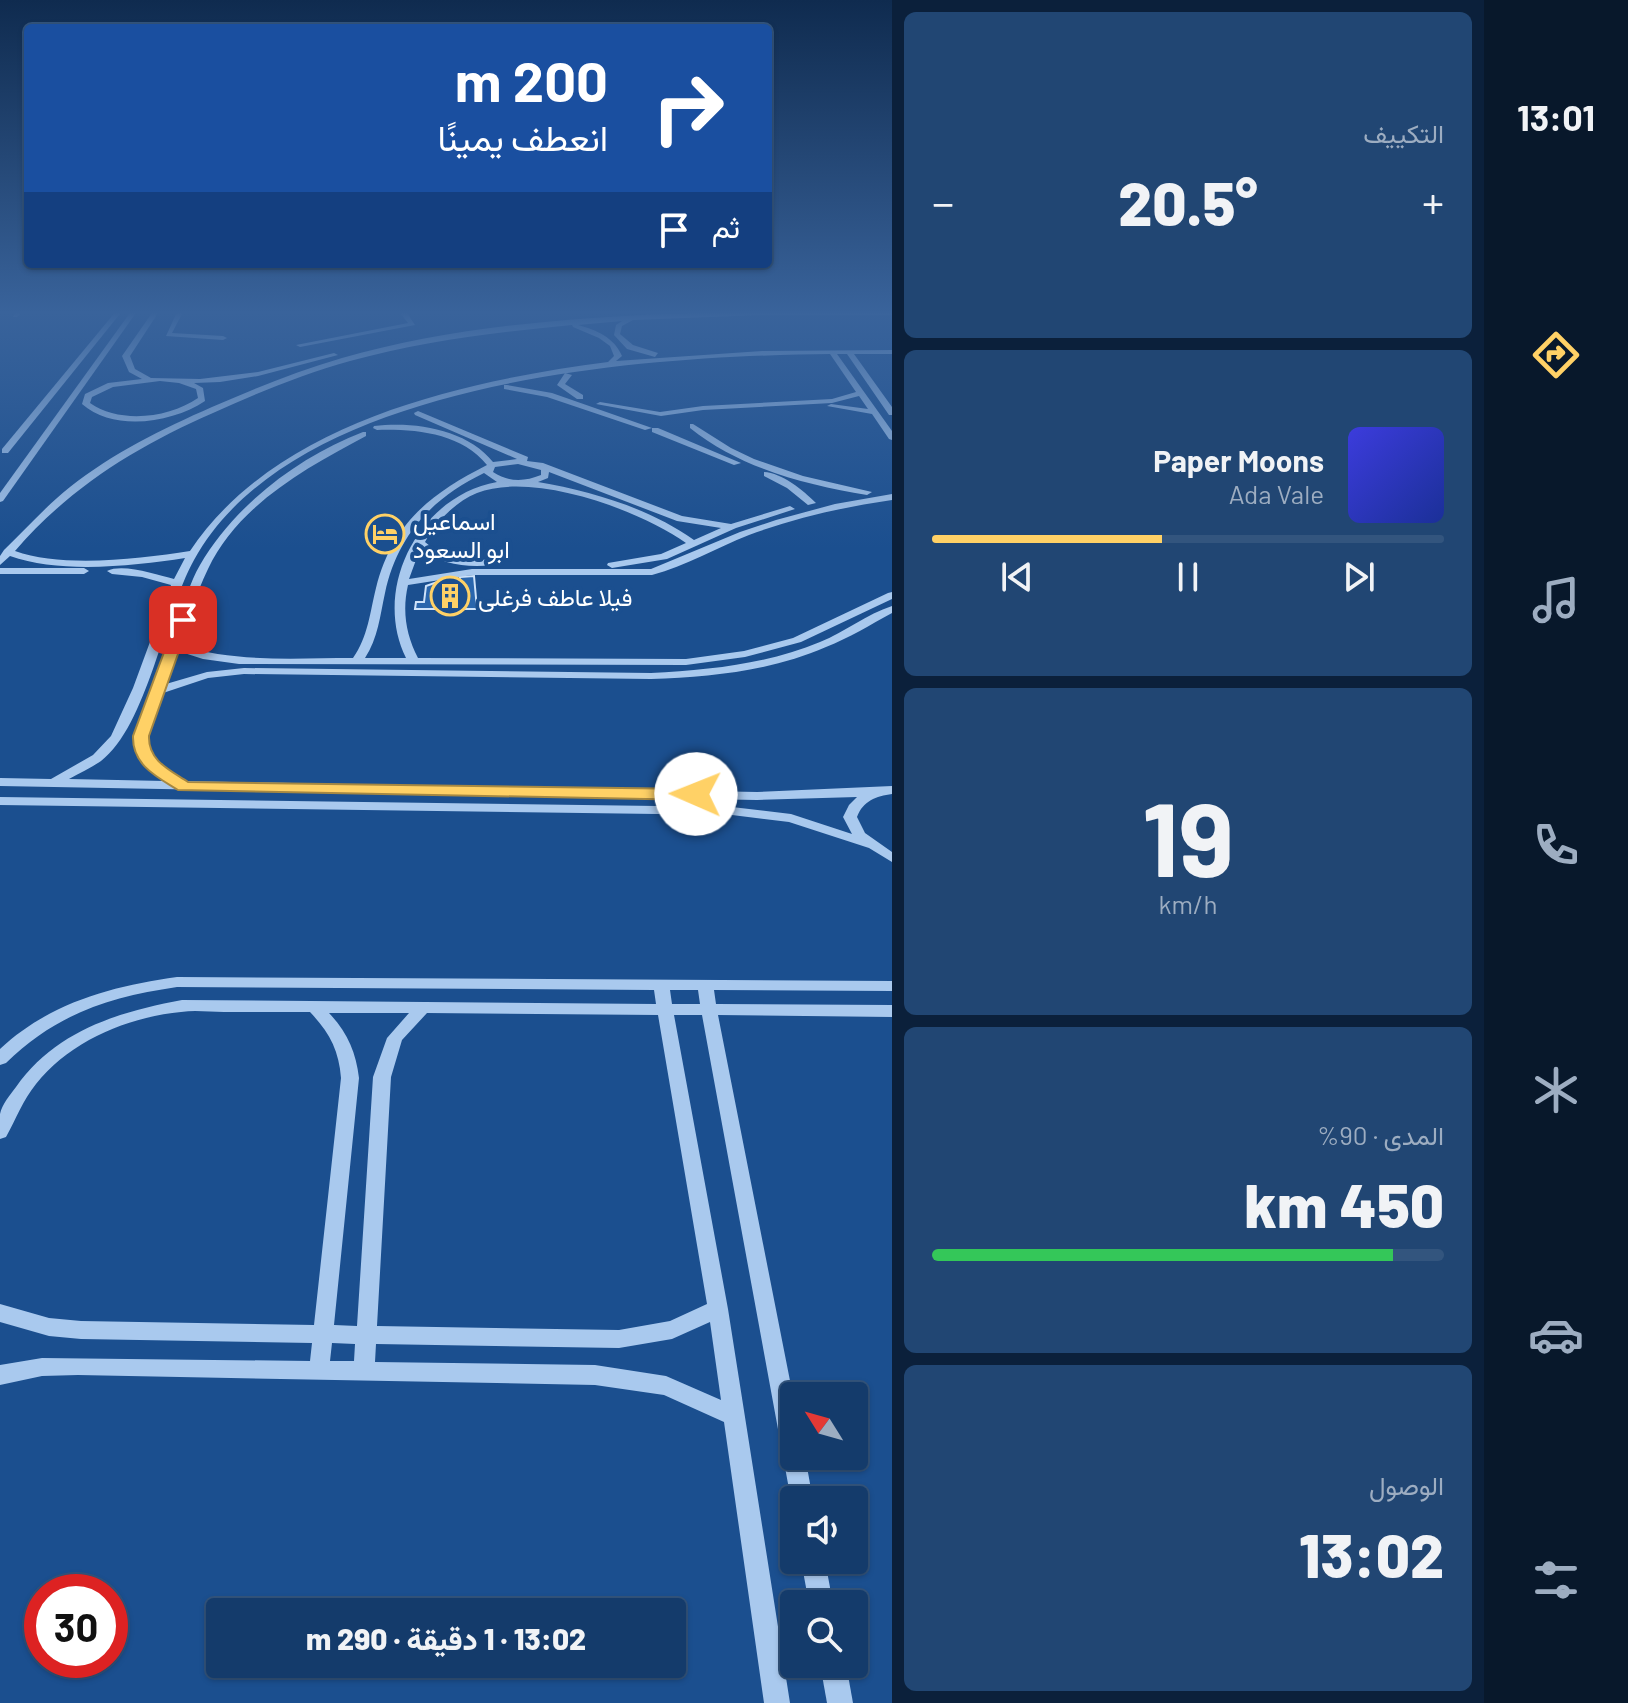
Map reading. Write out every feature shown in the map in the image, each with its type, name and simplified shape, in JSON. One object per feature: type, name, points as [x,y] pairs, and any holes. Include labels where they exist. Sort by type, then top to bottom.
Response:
[{"type":"street","points":[[2,451],[53,389]]},
{"type":"street","points":[[0,499],[77,389]]},
{"type":"street","points":[[72,397],[88,396],[102,389]]},
{"type":"street","points":[[88,396],[86,404],[90,409],[119,417],[162,416],[187,409],[202,399],[200,389]]},
{"type":"street","points":[[0,562],[57,500],[105,463],[153,435],[267,389]]},
{"type":"street","points":[[52,784],[97,758],[116,738],[175,583],[208,531],[249,491],[298,456],[342,434],[469,389]]},
{"type":"street","points":[[184,787],[150,764],[140,746],[141,736],[203,568],[237,521],[266,493],[299,469],[377,428],[499,389]]},
{"type":"street","points":[[520,389],[549,395],[652,429],[773,477],[811,503]]},
{"type":"street","points":[[567,389],[574,395],[616,409],[682,416],[720,446],[791,474],[867,492]]},
{"type":"street","points":[[858,389],[892,437]]},
{"type":"street","points":[[875,389],[892,413]]},
{"type":"street","points":[[860,393],[832,401],[703,408],[659,414],[642,420],[652,429],[675,432],[727,413],[821,406],[874,412]]},
{"type":"street","points":[[187,409],[204,413]]},
{"type":"street","points":[[418,413],[528,462],[680,519],[733,526]]},
{"type":"street","points":[[377,428],[406,427],[431,431],[473,448],[491,466]]},
{"type":"street","points":[[2,451],[34,450]]},
{"type":"street","points":[[356,662],[370,638],[386,565],[401,537],[445,490],[491,466],[508,461],[528,462]]},
{"type":"street","points":[[414,662],[399,632],[407,564],[418,541],[462,496],[545,476],[545,469],[540,465]]},
{"type":"street","points":[[491,466],[488,473],[496,479],[585,494],[672,529],[692,543]]},
{"type":"street","points":[[418,541],[433,554],[464,562],[615,565],[653,560],[733,526],[811,503],[892,489]]},
{"type":"street","points":[[404,583],[472,572],[652,572],[773,524],[892,497]]},
{"type":"street","points":[[8,552],[27,560],[131,562],[191,554]]},
{"type":"street","points":[[0,571],[121,571],[175,583]]},
{"type":"street","points":[[173,646],[203,656],[239,661],[654,663],[717,659],[797,640],[892,595]]},
{"type":"street","points":[[157,691],[198,677],[244,671],[651,676],[704,673],[753,666],[796,654],[892,609]]},
{"type":"street","points":[[869,621],[889,625]]},
{"type":"street","points":[[0,782],[757,796],[889,791]]},
{"type":"street","points":[[883,852],[859,835],[850,817],[858,801],[889,791]]},
{"type":"street","points":[[0,801],[732,811],[791,818],[883,852]]},
{"type":"street","points":[[0,1059],[32,1031],[65,1011],[118,991],[177,982],[892,986]]},
{"type":"street","points":[[661,986],[718,1309],[777,1703]]},
{"type":"street","points":[[705,987],[799,1486]]},
{"type":"street","points":[[118,991],[127,1016]]},
{"type":"street","points":[[0,1132],[24,1084],[47,1059],[77,1038],[127,1016],[182,1006],[892,1011]]},
{"type":"street","points":[[314,1007],[343,1039],[350,1068],[319,1370]]},
{"type":"street","points":[[364,1371],[382,1077],[395,1038],[423,1008]]},
{"type":"street","points":[[0,1313],[49,1327],[81,1330],[619,1339],[672,1330],[718,1309]]},
{"type":"street","points":[[0,1375],[42,1367],[78,1366],[619,1377],[666,1386],[734,1416]]},
{"type":"street","points":[[836,1678],[840,1703]]},
{"type":"building","name":"فيلا عاطف فرغلى","points":[[474,576],[477,609],[415,609],[416,602],[424,602],[426,586],[440,581],[459,582],[460,577]]},
{"type":"place","name":"اسماعيل ابو السعود","points":[[385,534]]},
{"type":"place","name":"فيلا عاطف فرغلى","points":[[450,596]]},
{"type":"route","points":[[183,620],[140,746],[150,764],[184,787],[696,794]]}]
